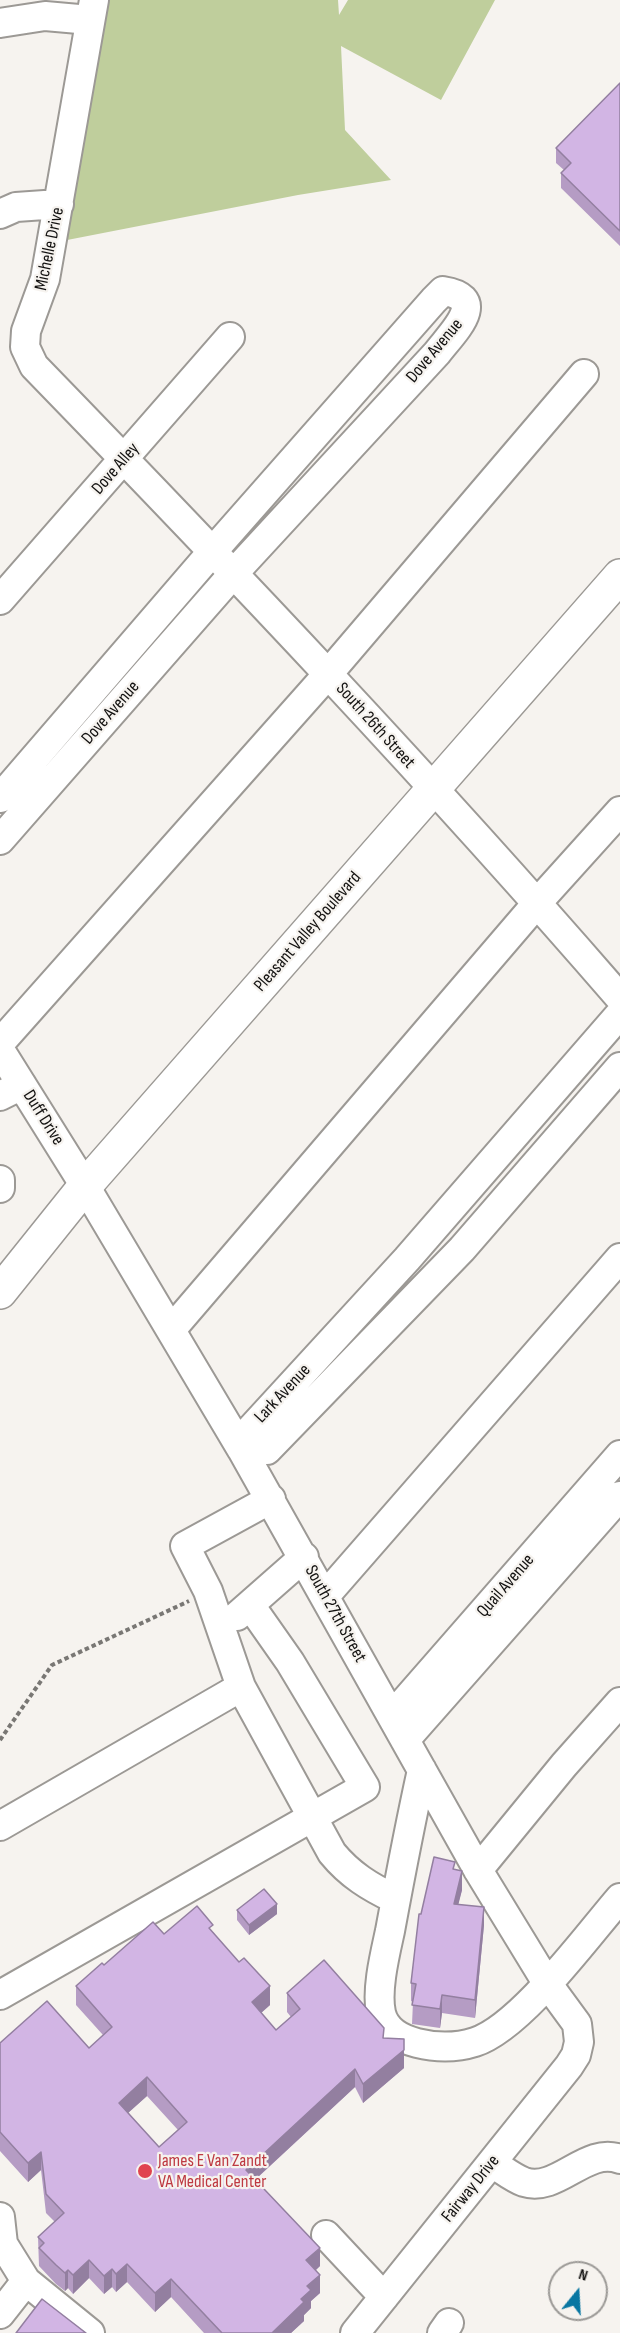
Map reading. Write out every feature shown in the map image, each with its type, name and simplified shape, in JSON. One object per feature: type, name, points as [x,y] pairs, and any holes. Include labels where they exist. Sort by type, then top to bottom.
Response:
[{"type":"main road","name":"Pleasant Valley Boulevard","points":[[0,1292],[85,1186],[620,576]]},
{"type":"street","points":[[0,23],[92,10]]},
{"type":"street","name":"Michelle Drive","points":[[92,10],[60,204],[45,279],[26,332],[25,347],[34,366],[125,459]]},
{"type":"street","points":[[0,214],[16,207],[60,204]]},
{"type":"street","name":"Dove Avenue","points":[[0,798],[212,552],[443,291],[457,293],[466,302],[468,310],[437,353],[233,574],[0,840]]},
{"type":"street","name":"Dove Alley","points":[[0,600],[230,337]]},
{"type":"street","points":[[0,1043],[328,674],[584,374]]},
{"type":"street","name":"South 26th Street","points":[[125,459],[328,674],[538,902],[620,998]]},
{"type":"street","points":[[171,1330],[538,902],[620,811]]},
{"type":"street","name":"Lark Avenue","points":[[620,1014],[407,1259],[250,1430],[242,1449],[267,1450],[462,1249],[620,1067]]},
{"type":"street","name":"Duff Drive","points":[[0,1050],[11,1090],[85,1186]]},
{"type":"street","points":[[0,1180],[0,1188]]},
{"type":"street","name":"South 27th Street","points":[[85,1186],[271,1499],[478,1870],[548,1983],[577,2024],[579,2042]]},
{"type":"street","points":[[325,1596],[620,1258]]},
{"type":"street","name":"Quail Avenue","points":[[398,1728],[620,1455]]},
{"type":"street","name":"Quail Avenue","points":[[398,1728],[620,1496]]},
{"type":"street","points":[[271,1499],[185,1546],[208,1591],[241,1688],[332,1852],[342,1865],[368,1886],[396,1899]]},
{"type":"street","points":[[222,1630],[303,1557]]},
{"type":"street","points":[[0,1995],[365,1787],[290,1662],[250,1605]]},
{"type":"street","points":[[0,1826],[241,1688]]},
{"type":"street","points":[[478,1870],[564,1765],[620,1702]]},
{"type":"street","points":[[422,1770],[383,1966],[380,2001],[381,2014],[386,2024],[400,2038],[438,2047],[476,2042],[504,2026],[548,1983],[620,1898]]},
{"type":"street","name":"Fairway Drive","points":[[355,2333],[569,2066],[576,2055],[579,2042]]},
{"type":"street","points":[[492,2163],[524,2182],[546,2183],[601,2156],[620,2159]]},
{"type":"street","points":[[326,2235],[384,2297]]},
{"type":"street","points":[[1,2236],[26,2281],[90,2333]]},
{"type":"street","points":[[0,2314],[26,2281]]},
{"type":"path","points":[[0,1740],[52,1665],[208,1591]]},
{"type":"green space","points":[[104,0],[338,0],[339,15],[348,0],[495,0],[441,100],[341,46],[345,130],[391,180],[298,195],[62,241]]},
{"type":"building","points":[[620,83],[620,231],[561,173],[571,163],[556,148]]},
{"type":"building","points":[[434,1857],[455,1862],[453,1869],[462,1871],[454,1904],[484,1907],[475,2000],[442,1995],[440,2009],[412,2005],[416,1984],[411,1983],[419,1914],[421,1914]]},
{"type":"building","points":[[264,1889],[277,1904],[249,1925],[237,1910]]},
{"type":"building","points":[[197,1906],[213,1925],[209,1928],[239,1962],[244,1958],[270,1986],[252,2002],[276,2030],[300,2009],[287,1993],[324,1960],[384,2028],[383,2038],[404,2039],[404,2050],[363,2084],[355,2069],[246,2170],[320,2248],[306,2260],[320,2275],[307,2286],[311,2290],[301,2299],[304,2302],[272,2333],[222,2333],[171,2279],[155,2293],[127,2264],[116,2274],[112,2269],[104,2276],[89,2260],[73,2275],[68,2270],[65,2273],[39,2248],[44,2243],[38,2237],[64,2213],[46,2194],[41,2152],[28,2163],[0,2132],[0,2043],[47,2001],[89,2048],[112,2027],[76,1986],[153,1922],[164,1934]],"holes":[[[147,2077],[187,2122],[159,2147],[119,2103]]]},
{"type":"building","points":[[42,2299],[86,2333],[16,2333]]},
{"type":"place","name":"James E Van Zandt VA Medical Center","points":[[145,2171]]}]
